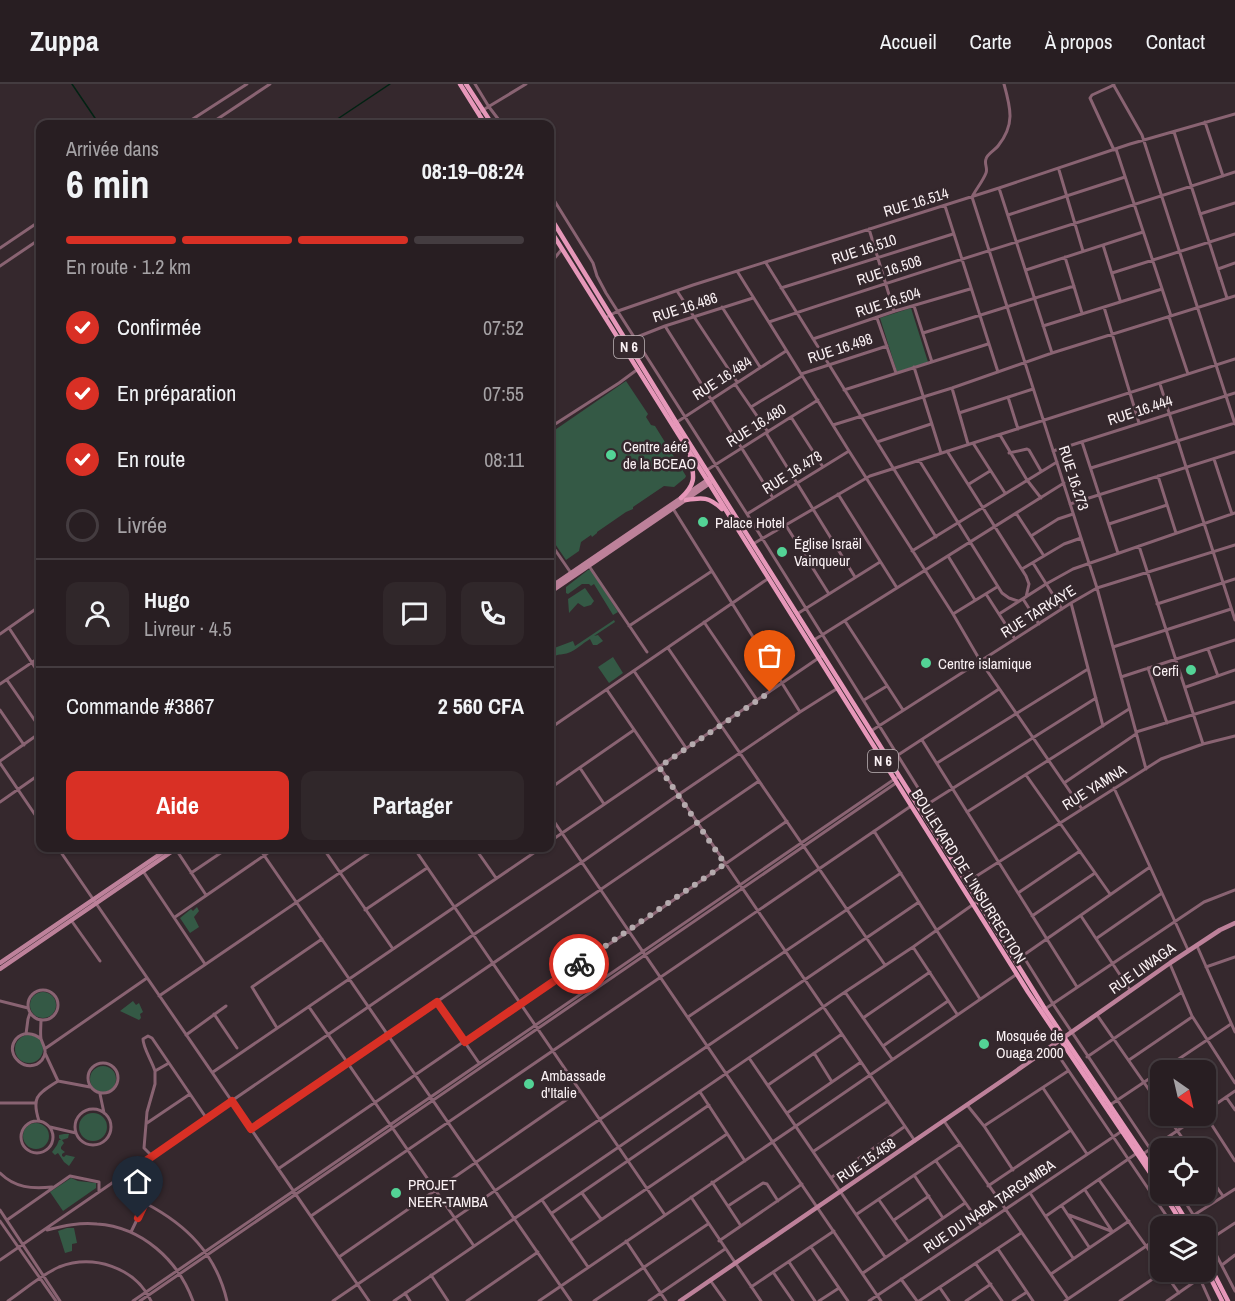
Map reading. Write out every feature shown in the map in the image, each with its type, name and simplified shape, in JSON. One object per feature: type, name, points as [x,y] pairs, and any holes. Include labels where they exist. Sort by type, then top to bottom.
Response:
[{"type":"main road","points":[[460,84],[488,120]]},
{"type":"main road","points":[[466,84],[483,120]]},
{"type":"main road","name":"N 6","points":[[554,224],[638,369],[707,470],[710,480]]},
{"type":"main road","name":"N 6","points":[[554,236],[626,342],[690,453],[710,480]]},
{"type":"main road","points":[[684,499],[693,480],[690,453]]},
{"type":"main road","points":[[554,589],[710,480]]},
{"type":"main road","name":"BOULEVARD DE L'INSURRECTION","points":[[710,480],[728,514],[814,640],[838,688],[898,780],[920,809],[1017,974],[1150,1164]]},
{"type":"main road","name":"BOULEVARD DE L'INSURRECTION","points":[[710,480],[871,731],[911,806],[976,902],[1150,1172]]},
{"type":"main road","points":[[684,499],[709,499],[728,514]]},
{"type":"main road","points":[[554,585],[587,564]]},
{"type":"main road","points":[[0,963],[94,902],[164,852]]},
{"type":"main road","points":[[142,869],[170,852]]},
{"type":"main road","points":[[0,969],[70,918]]},
{"type":"main road","name":"RUE LIWAGA","points":[[1062,1039],[1196,945],[1235,922]]},
{"type":"main road","name":"RUE 15.458","points":[[680,1301],[1062,1039]]},
{"type":"main road","points":[[1216,1278],[1228,1301]]},
{"type":"main road","points":[[1212,1282],[1222,1301]]},
{"type":"street","points":[[191,120],[247,84]]},
{"type":"street","points":[[216,120],[270,84]]},
{"type":"street","points":[[475,84],[499,120]]},
{"type":"street","points":[[514,84],[518,89]]},
{"type":"street","points":[[480,112],[526,84]]},
{"type":"street","points":[[972,197],[986,173],[986,157],[996,149],[1010,128],[1004,84]]},
{"type":"street","points":[[1091,468],[1235,423],[1143,140],[1113,85],[1090,98],[1125,177],[1188,374]]},
{"type":"street","points":[[473,95],[479,91]]},
{"type":"street","name":"RUE 16.514","points":[[607,316],[618,310],[1143,140],[1235,113]]},
{"type":"street","points":[[1205,122],[1222,176]]},
{"type":"street","points":[[1173,131],[1227,298]]},
{"type":"street","points":[[1058,169],[1083,251]]},
{"type":"street","name":"RUE 16.508","points":[[768,322],[1235,172]]},
{"type":"street","points":[[1008,215],[1125,177]]},
{"type":"street","points":[[999,188],[1052,353]]},
{"type":"street","name":"RUE 16.273","points":[[972,197],[1097,588],[1146,769]]},
{"type":"street","points":[[554,200],[593,263],[600,283],[686,416],[1022,956],[1150,1149],[1143,1154]]},
{"type":"street","points":[[1200,214],[1235,203]]},
{"type":"street","points":[[945,206],[998,372]]},
{"type":"street","points":[[0,248],[36,224]]},
{"type":"street","points":[[868,230],[895,311]]},
{"type":"street","points":[[1026,270],[1143,232]]},
{"type":"street","name":"RUE 16.510","points":[[781,288],[953,234]]},
{"type":"street","points":[[1112,273],[1235,234]]},
{"type":"street","points":[[0,266],[36,242]]},
{"type":"street","points":[[1103,245],[1120,301]]},
{"type":"street","points":[[554,259],[562,249]]},
{"type":"street","points":[[1065,257],[1082,314]]},
{"type":"street","points":[[766,263],[936,537]]},
{"type":"street","points":[[1218,269],[1235,263]]},
{"type":"street","points":[[737,272],[981,662],[1082,808]]},
{"type":"street","points":[[923,333],[1074,286]]},
{"type":"street","name":"RUE 16.504","points":[[813,339],[970,288]]},
{"type":"street","points":[[1043,326],[1162,289]]},
{"type":"street","points":[[677,291],[767,432],[855,578]]},
{"type":"street","points":[[833,425],[1235,296]]},
{"type":"street","name":"RUE 16.486","points":[[626,342],[693,316],[753,298]]},
{"type":"street","points":[[914,306],[932,362]]},
{"type":"street","points":[[1104,307],[1139,423]]},
{"type":"street","points":[[723,308],[760,367]]},
{"type":"street","points":[[877,317],[896,373]]},
{"type":"street","points":[[665,326],[773,498]]},
{"type":"street","points":[[844,390],[988,344]]},
{"type":"street","name":"RUE 16.498","points":[[751,407],[802,375],[887,346]]},
{"type":"street","name":"RUE 16.484","points":[[674,424],[786,351]]},
{"type":"street","points":[[753,544],[866,478],[1235,359]]},
{"type":"street","points":[[914,367],[941,453]]},
{"type":"street","points":[[554,425],[638,369]]},
{"type":"street","points":[[1160,384],[1235,620]]},
{"type":"street","points":[[951,388],[968,444]]},
{"type":"street","points":[[959,413],[1033,389]]},
{"type":"street","name":"RUE 16.444","points":[[1053,451],[1235,393]]},
{"type":"street","points":[[1008,397],[1018,429]]},
{"type":"street","name":"RUE 16.480","points":[[707,470],[818,400]]},
{"type":"street","points":[[791,417],[823,467]]},
{"type":"street","points":[[878,442],[931,424]]},
{"type":"street","points":[[1000,435],[1009,453],[1041,498]]},
{"type":"street","points":[[1082,442],[1118,553]]},
{"type":"street","points":[[973,443],[1005,493]]},
{"type":"street","points":[[1009,453],[1029,450],[1041,471]]},
{"type":"street","name":"RUE 16.478","points":[[747,514],[849,451]]},
{"type":"street","points":[[947,451],[1022,569],[1029,584],[1022,599]]},
{"type":"street","points":[[1070,504],[1235,452]]},
{"type":"street","points":[[999,614],[1073,569],[1233,513],[1214,459]]},
{"type":"street","points":[[919,460],[998,587],[1004,595],[1022,599],[1039,624]]},
{"type":"street","points":[[912,551],[1057,462]]},
{"type":"street","points":[[968,485],[990,471]]},
{"type":"street","points":[[1158,476],[1176,533]]},
{"type":"street","points":[[814,640],[1064,483]]},
{"type":"street","points":[[838,494],[897,588]]},
{"type":"street","points":[[1108,524],[1167,505]]},
{"type":"street","points":[[672,507],[800,712]]},
{"type":"street","points":[[1016,513],[1044,556]]},
{"type":"street","points":[[1031,536],[1058,519],[1073,514]]},
{"type":"street","points":[[786,524],[829,594]]},
{"type":"street","points":[[1022,569],[1064,544],[1080,538]]},
{"type":"street","name":"RUE TARKAYE","points":[[871,731],[1097,588],[1235,545]]},
{"type":"street","points":[[1138,546],[1203,744]]},
{"type":"street","points":[[554,548],[571,573]]},
{"type":"street","points":[[948,556],[975,601]]},
{"type":"street","points":[[797,614],[880,562]]},
{"type":"street","points":[[1033,563],[1062,609]]},
{"type":"street","points":[[587,564],[647,652]]},
{"type":"street","points":[[629,626],[712,571]]},
{"type":"street","points":[[554,726],[771,577]]},
{"type":"street","points":[[1157,604],[1235,579]]},
{"type":"street","points":[[953,614],[998,587]]},
{"type":"street","points":[[986,594],[1015,639]]},
{"type":"street","points":[[1071,603],[1103,726]]},
{"type":"street","points":[[0,634],[36,609]]},
{"type":"street","points":[[1113,647],[1231,609]]},
{"type":"street","points":[[845,621],[903,711]]},
{"type":"street","points":[[704,622],[757,700]]},
{"type":"street","points":[[9,628],[36,668]]},
{"type":"street","points":[[1121,677],[1235,640]]},
{"type":"street","points":[[668,648],[885,965]]},
{"type":"street","points":[[1208,649],[1218,676]]},
{"type":"street","points":[[554,839],[821,656]]},
{"type":"street","points":[[0,684],[36,660]]},
{"type":"street","points":[[1148,668],[1167,723]]},
{"type":"street","points":[[937,763],[1088,669]]},
{"type":"street","points":[[1185,687],[1235,670]]},
{"type":"street","points":[[634,671],[686,748]]},
{"type":"street","points":[[7,680],[36,722]]},
{"type":"street","points":[[864,700],[887,686]]},
{"type":"street","points":[[0,1260],[678,795],[838,688]]},
{"type":"street","points":[[897,755],[999,689]]},
{"type":"street","points":[[607,690],[915,1141]]},
{"type":"street","points":[[920,809],[1096,698]]},
{"type":"street","points":[[1064,783],[1136,733],[1235,702]]},
{"type":"street","points":[[967,812],[1129,709]]},
{"type":"street","points":[[0,711],[24,745]]},
{"type":"street","points":[[554,786],[634,730]]},
{"type":"street","points":[[36,736],[0,762],[36,816]]},
{"type":"street","name":"RUE YAMNA","points":[[974,878],[1082,808],[1167,757],[1235,736]]},
{"type":"street","points":[[922,740],[1077,987]]},
{"type":"street","points":[[579,768],[604,804]]},
{"type":"street","points":[[1026,775],[1110,894]]},
{"type":"street","points":[[0,802],[36,777]]},
{"type":"street","points":[[133,1301],[147,1294],[898,780]]},
{"type":"street","points":[[251,1129],[759,781]]},
{"type":"street","points":[[1114,788],[1188,951]]},
{"type":"street","points":[[311,1216],[911,806]]},
{"type":"street","points":[[554,821],[881,1301]]},
{"type":"street","points":[[278,1169],[787,821]]},
{"type":"street","points":[[874,831],[980,999]]},
{"type":"street","points":[[1018,893],[1080,851]]},
{"type":"street","points":[[61,852],[369,1301]]},
{"type":"street","points":[[191,873],[222,852]]},
{"type":"street","points":[[262,852],[571,1301]]},
{"type":"street","points":[[174,917],[268,852]]},
{"type":"street","points":[[326,852],[393,949]]},
{"type":"street","points":[[159,996],[366,852]]},
{"type":"street","points":[[417,852],[665,1215]]},
{"type":"street","points":[[478,852],[496,879]]},
{"type":"street","points":[[213,1072],[535,852]]},
{"type":"street","points":[[178,854],[206,895]]},
{"type":"street","points":[[1014,961],[1150,867]]},
{"type":"street","points":[[365,910],[428,868]]},
{"type":"street","points":[[142,869],[205,964]]},
{"type":"street","points":[[1032,916],[1095,872]]},
{"type":"street","points":[[688,1017],[901,873]]},
{"type":"street","points":[[1045,1009],[1204,902],[1235,890]]},
{"type":"street","points":[[1096,938],[1162,893]]},
{"type":"street","points":[[333,1301],[919,902]]},
{"type":"street","points":[[394,1301],[976,902]]},
{"type":"street","points":[[1081,916],[1130,990]]},
{"type":"street","points":[[70,918],[99,961]]},
{"type":"street","points":[[277,1028],[252,987],[322,939]]},
{"type":"street","points":[[1196,945],[1235,1032]]},
{"type":"street","points":[[913,947],[957,1014]]},
{"type":"street","points":[[1206,967],[1235,957]]},
{"type":"street","points":[[1170,963],[1192,1016],[1235,1083]]},
{"type":"street","points":[[863,1018],[930,972]]},
{"type":"street","points":[[539,1301],[1017,974]]},
{"type":"street","points":[[41,1039],[37,1035],[26,1034],[17,1039],[13,1054],[16,1059],[24,1066],[40,1062],[45,1050],[147,978]]},
{"type":"street","points":[[40,990],[52,992],[56,996],[59,1007],[57,1013],[47,1020],[35,1018],[28,1008],[31,996],[40,990]]},
{"type":"street","points":[[845,992],[892,1059]]},
{"type":"street","points":[[1087,1057],[1182,992]]},
{"type":"street","points":[[0,1001],[28,1008]]},
{"type":"street","points":[[883,1046],[948,1001]]},
{"type":"street","points":[[437,1002],[479,1063]]},
{"type":"street","points":[[186,1035],[226,1006]]},
{"type":"street","points":[[309,1007],[474,1246]]},
{"type":"street","points":[[26,1034],[30,1013]]},
{"type":"street","points":[[214,1014],[237,1048]]},
{"type":"street","points":[[1097,1014],[1150,1091]]},
{"type":"street","points":[[1129,1060],[1192,1016]]},
{"type":"street","points":[[41,1020],[41,1039],[58,1081]]},
{"type":"street","points":[[1110,1106],[1231,1024]]},
{"type":"street","points":[[432,1098],[479,1063],[536,1027]]},
{"type":"street","points":[[768,1085],[842,1034]]},
{"type":"street","points":[[152,1156],[144,1148],[147,1112],[155,1084],[155,1071],[143,1039],[150,1036],[152,1038],[207,1119]]},
{"type":"street","points":[[1052,1046],[1168,1216]]},
{"type":"street","points":[[814,1053],[832,1082]]},
{"type":"street","points":[[749,1058],[885,1257]]},
{"type":"street","points":[[787,1113],[861,1062]]},
{"type":"street","points":[[155,1071],[169,1063]]},
{"type":"street","points":[[39,1121],[35,1106],[42,1091],[58,1081],[90,1087],[100,1094],[105,1094],[111,1092],[118,1083],[117,1072],[109,1064],[98,1064],[93,1067],[88,1076],[90,1087]]},
{"type":"street","points":[[984,1126],[1068,1071]]},
{"type":"street","points":[[1042,1088],[1087,1154]]},
{"type":"street","points":[[339,1257],[580,1091]]},
{"type":"street","points":[[1216,1104],[1235,1091]]},
{"type":"street","points":[[700,1092],[745,1161]]},
{"type":"street","points":[[50,1127],[53,1138],[48,1148],[39,1153],[28,1150],[21,1142],[22,1131],[29,1123],[39,1121],[50,1127],[76,1134],[89,1144],[95,1145],[106,1140],[111,1123],[105,1113],[100,1094]]},
{"type":"street","points":[[146,1124],[190,1094]]},
{"type":"street","points":[[1226,1097],[1235,1110]]},
{"type":"street","points":[[814,1151],[888,1101]]},
{"type":"street","points":[[0,1103],[36,1103]]},
{"type":"street","points":[[967,1105],[984,1126],[1012,1170]]},
{"type":"street","points":[[552,1213],[709,1106]]},
{"type":"street","points":[[76,1134],[76,1122],[83,1113],[94,1109],[105,1113]]},
{"type":"street","points":[[944,1121],[1051,1274],[1066,1300],[1150,1243]]},
{"type":"street","points":[[832,1177],[905,1126]]},
{"type":"street","points":[[1174,1126],[1182,1138]]},
{"type":"street","points":[[1166,1138],[1184,1126]]},
{"type":"street","points":[[1212,1126],[1235,1161]]},
{"type":"street","points":[[988,1186],[1071,1130]]},
{"type":"street","name":"RUE DU NABA TARGAMBA","points":[[869,1301],[1122,1131]]},
{"type":"street","points":[[570,1241],[727,1134]]},
{"type":"street","points":[[857,1214],[960,1144]]},
{"type":"street","points":[[1046,1216],[1137,1153]]},
{"type":"street","points":[[936,1161],[981,1225]]},
{"type":"street","points":[[0,1173],[22,1187],[37,1189],[54,1187]]},
{"type":"street","points":[[6,1220],[72,1176],[99,1182],[99,1192]]},
{"type":"street","points":[[124,1176],[145,1203],[171,1217],[192,1235],[206,1253],[221,1282],[227,1301]]},
{"type":"street","points":[[915,1176],[943,1218]]},
{"type":"street","points":[[1099,1180],[1150,1251]]},
{"type":"street","points":[[712,1182],[741,1226]]},
{"type":"street","points":[[728,1206],[763,1183],[767,1184],[778,1201]]},
{"type":"street","points":[[719,1240],[802,1184]]},
{"type":"street","points":[[1216,1186],[1223,1196]]},
{"type":"street","points":[[1187,1204],[1195,1215],[1235,1189]]},
{"type":"street","points":[[1084,1190],[1112,1231]]},
{"type":"street","points":[[582,1193],[601,1220]]},
{"type":"street","points":[[1030,1193],[1073,1258]]},
{"type":"street","points":[[894,1220],[929,1196]]},
{"type":"street","points":[[691,1197],[761,1301]]},
{"type":"street","points":[[542,1200],[588,1267]]},
{"type":"street","points":[[879,1200],[908,1242]]},
{"type":"street","points":[[131,1233],[145,1203]]},
{"type":"street","points":[[863,1273],[965,1203]]},
{"type":"street","points":[[1061,1206],[1089,1247]]},
{"type":"street","points":[[0,1210],[56,1301]]},
{"type":"street","points":[[1068,1215],[1112,1231]]},
{"type":"street","points":[[1051,1274],[1129,1221]]},
{"type":"street","points":[[1,1223],[60,1301]]},
{"type":"street","points":[[1216,1235],[1235,1223]]},
{"type":"street","points":[[43,1231],[74,1224],[96,1224],[110,1225],[131,1233],[161,1252],[179,1272],[193,1301]]},
{"type":"street","points":[[594,1301],[708,1224]]},
{"type":"street","points":[[751,1287],[834,1231]]},
{"type":"street","points":[[901,1279],[918,1301],[1021,1233]]},
{"type":"street","points":[[627,1241],[666,1301]]},
{"type":"street","points":[[811,1247],[848,1301]]},
{"type":"street","points":[[649,1301],[725,1249]]},
{"type":"street","points":[[998,1249],[1033,1301]]},
{"type":"street","points":[[467,1301],[538,1252]]},
{"type":"street","points":[[1216,1253],[1235,1289]]},
{"type":"street","points":[[1222,1265],[1235,1255]]},
{"type":"street","points":[[8,1301],[58,1268],[74,1263],[89,1262],[117,1268],[129,1275],[151,1301]]},
{"type":"street","points":[[789,1262],[817,1301],[839,1288]]},
{"type":"street","points":[[976,1264],[1002,1301]]},
{"type":"street","points":[[773,1272],[793,1301]]},
{"type":"street","points":[[431,1275],[448,1301]]},
{"type":"street","points":[[710,1280],[725,1301]]},
{"type":"street","points":[[1120,1301],[1150,1281]]},
{"type":"street","points":[[1171,1282],[1179,1293]]},
{"type":"street","points":[[1167,1301],[1194,1282]]},
{"type":"street","points":[[1202,1282],[1210,1301]]},
{"type":"street","points":[[966,1301],[991,1284]]},
{"type":"street","points":[[940,1287],[949,1301]]},
{"type":"street","points":[[1013,1301],[1026,1292]]},
{"type":"street","points":[[405,1293],[410,1301]]},
{"type":"street","points":[[140,1301],[147,1294]]},
{"type":"green space","points":[[911,308],[928,362],[897,372],[880,318]]},
{"type":"green space","name":"Centre aéré de la BCEAO","points":[[626,381],[648,414],[646,417],[651,425],[655,426],[686,476],[674,487],[664,486],[592,537],[591,535],[581,542],[579,551],[566,560],[554,542],[554,431]]},
{"type":"green space","points":[[591,570],[618,612],[613,615],[594,584],[591,586],[582,584],[568,594],[566,593],[566,587]]},
{"type":"green space","points":[[585,588],[594,601],[591,605],[584,607],[578,603],[569,613],[568,599]]},
{"type":"green space","points":[[614,620],[615,622],[594,636],[598,635],[603,641],[597,645],[593,645],[590,639],[571,652],[554,657],[554,648],[573,641],[575,646]]},
{"type":"green space","points":[[613,657],[623,673],[609,683],[598,667]]},
{"type":"green space","points":[[197,907],[199,911],[194,917],[199,927],[190,933],[180,918]]},
{"type":"green space","points":[[43,992],[52,996],[56,1005],[52,1014],[43,1018],[34,1014],[30,1005],[34,996]]},
{"type":"green space","points":[[133,1001],[136,1005],[139,1003],[143,1012],[139,1020],[120,1011]]},
{"type":"green space","points":[[29,1035],[39,1039],[43,1049],[39,1059],[29,1063],[19,1059],[15,1049],[19,1039]]},
{"type":"green space","points":[[103,1066],[112,1070],[116,1079],[112,1088],[103,1092],[94,1088],[90,1079],[94,1070]]},
{"type":"green space","points":[[93,1113],[103,1117],[107,1127],[103,1137],[93,1141],[83,1137],[79,1127],[83,1117]]},
{"type":"green space","points":[[36,1123],[45,1127],[49,1136],[45,1145],[36,1149],[27,1145],[23,1136],[27,1127]]},
{"type":"green space","points":[[69,1134],[68,1138],[62,1140],[64,1143],[61,1149],[65,1152],[62,1156],[75,1157],[69,1166],[58,1153],[55,1155],[52,1152],[61,1140],[59,1135]]},
{"type":"green space","points":[[71,1178],[96,1183],[96,1188],[63,1211],[50,1192]]},
{"type":"green space","points":[[74,1228],[77,1243],[72,1244],[72,1251],[65,1253],[58,1231]]},
{"type":"waterway","points":[[72,84],[96,120]]},
{"type":"waterway","points":[[336,120],[390,84]]},
{"type":"way so far","points":[[579,964],[725,864],[659,767],[770,692]]},
{"type":"place","name":"Centre aéré de la BCEAO","points":[[611,455]]},
{"type":"place","name":"Palace Hotel","points":[[703,522]]},
{"type":"place","name":"Église Israël Vainqueur","points":[[782,552]]},
{"type":"place","name":"Centre islamique","points":[[926,663]]},
{"type":"place","name":"Cerfi","points":[[1191,670]]},
{"type":"place","name":"Mosquée de Ouaga 2000","points":[[984,1044]]},
{"type":"place","name":"Ambassade d'Italie","points":[[529,1084]]},
{"type":"place","name":"PROJET NEER-TAMBA","points":[[396,1193]]},
{"type":"route","points":[[138,1218],[145,1203],[124,1176],[232,1101],[251,1129],[437,1002],[465,1042],[579,964]]}]
